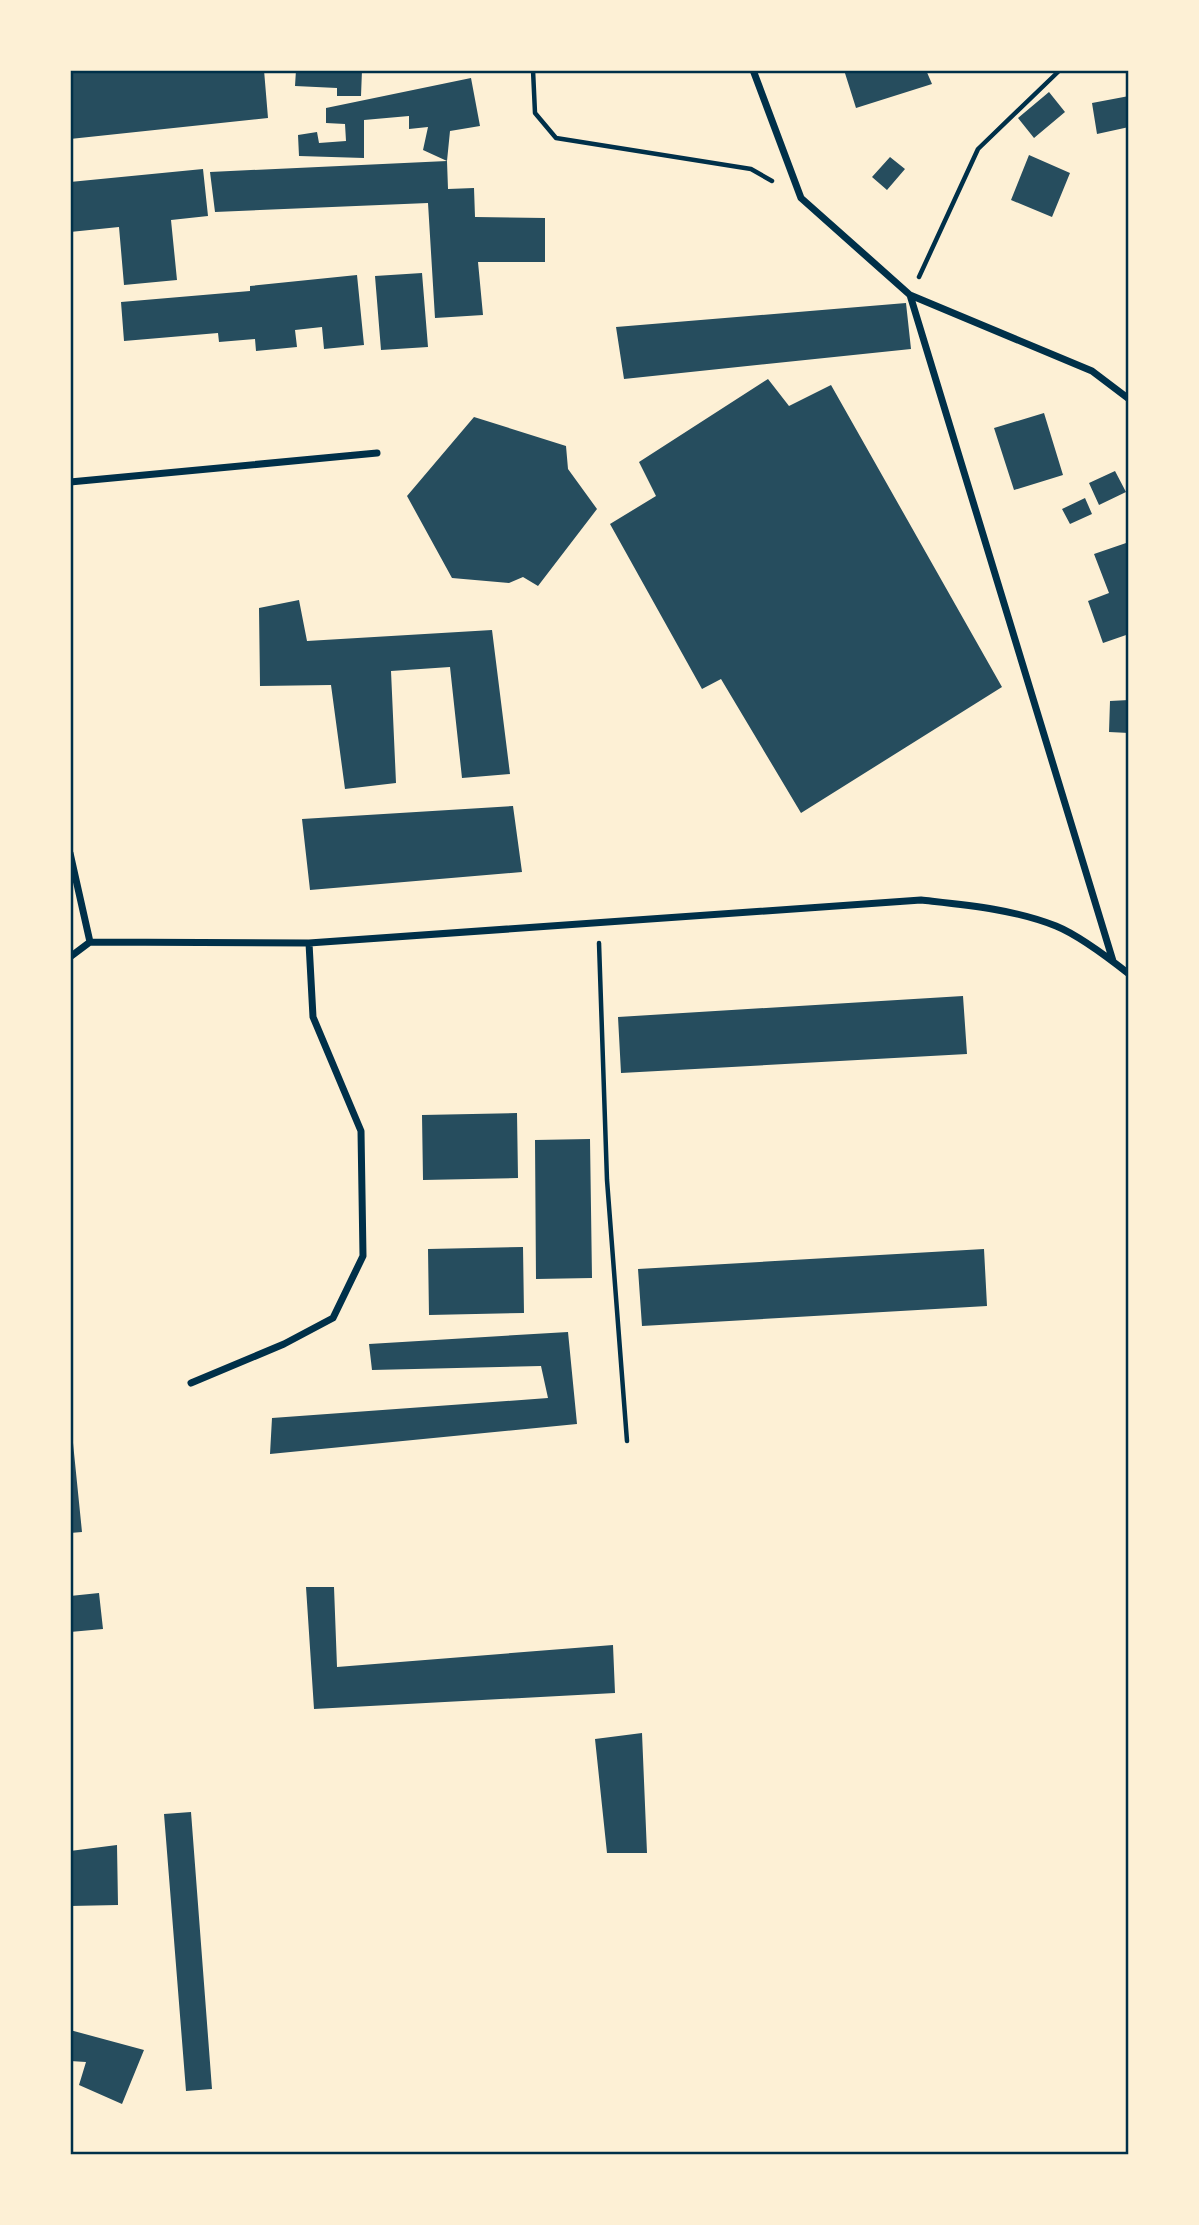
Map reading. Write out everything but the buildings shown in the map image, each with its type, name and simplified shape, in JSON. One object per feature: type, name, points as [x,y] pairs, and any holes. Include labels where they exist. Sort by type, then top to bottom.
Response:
[{"type":"street","points":[[753,70],[801,198],[910,295],[1092,371],[1129,399]]},
{"type":"street","points":[[910,295],[1112,961]]},
{"type":"street","points":[[70,482],[377,453]]},
{"type":"street","points":[[70,853],[90,942]]},
{"type":"street","points":[[70,957],[90,942],[309,943],[921,900],[984,906],[1057,927],[1129,974]]},
{"type":"street","points":[[191,1384],[284,1344],[333,1318],[363,1256],[361,1131],[313,1017],[309,943]]},
{"type":"path","points":[[533,70],[535,113],[556,138],[751,169],[801,198]]},
{"type":"path","points":[[910,295],[978,149],[1060,70]]},
{"type":"path","points":[[598,922],[607,1180],[628,1441]]}]
